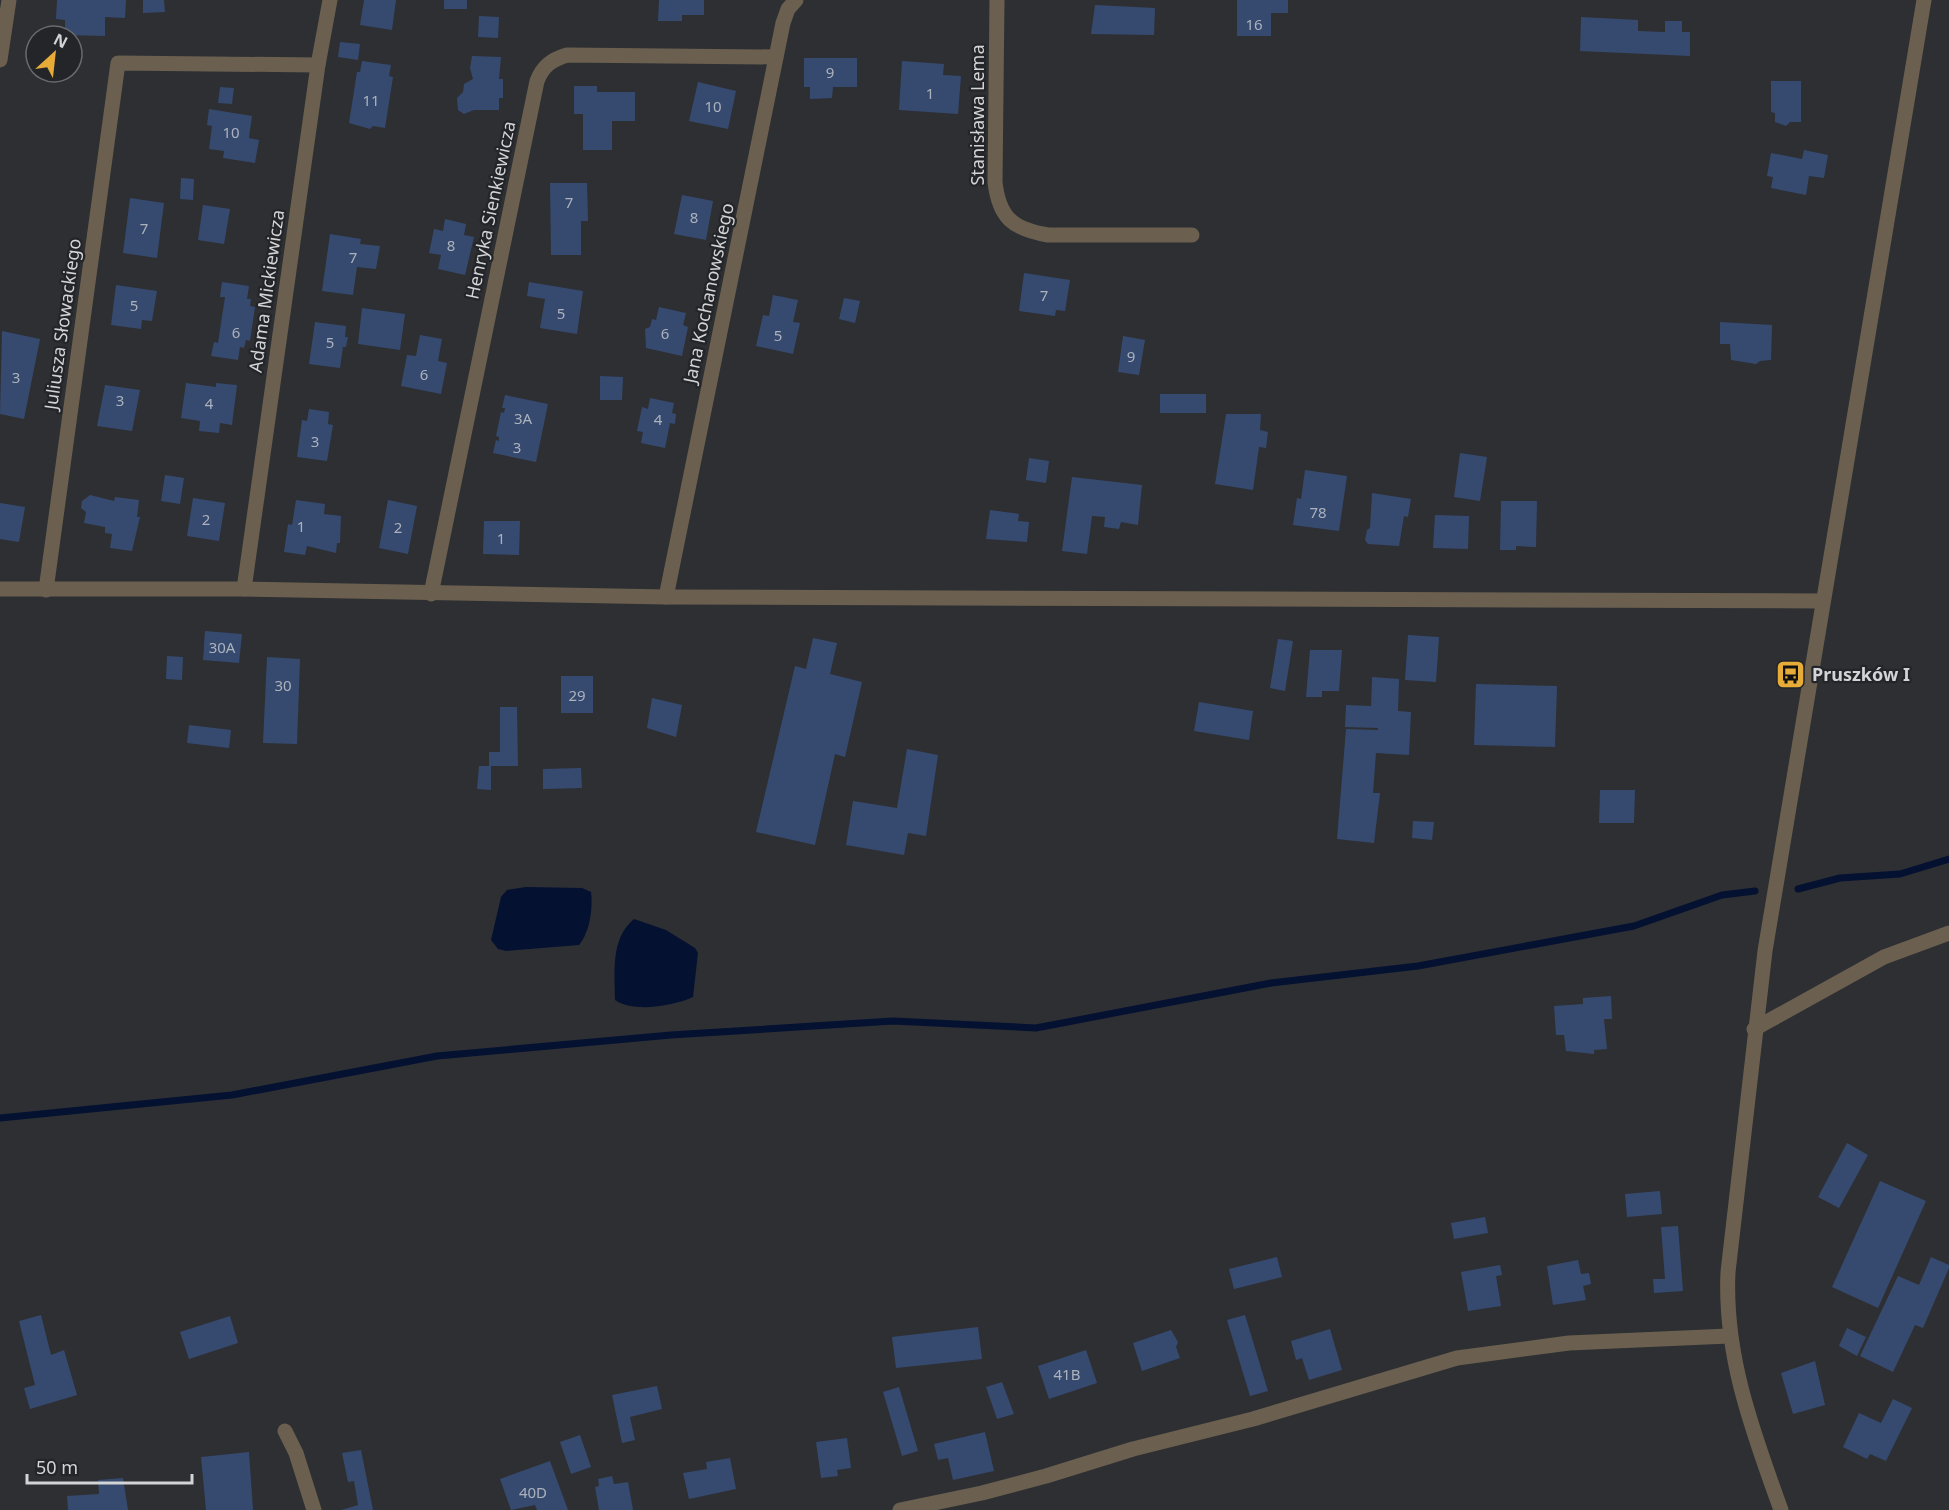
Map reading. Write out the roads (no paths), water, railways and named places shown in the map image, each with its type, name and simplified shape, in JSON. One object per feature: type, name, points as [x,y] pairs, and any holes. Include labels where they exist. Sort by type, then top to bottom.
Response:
[{"type":"street","points":[[0,60],[9,0]]},
{"type":"street","name":"Adama Mickiewicza","points":[[244,589],[318,65],[330,0]]},
{"type":"street","name":"Jana Kochanowskiego","points":[[666,597],[783,23],[788,9],[795,0]]},
{"type":"street","name":"Stanisława Lema","points":[[997,0],[995,182],[997,200],[1004,214],[1015,225],[1048,235],[1192,236]]},
{"type":"street","points":[[1781,1510],[1744,1403],[1729,1336],[1728,1272],[1754,1029],[1822,601],[1924,0]]},
{"type":"street","name":"Henryka Sienkiewicza","points":[[431,594],[534,93],[542,68],[554,59],[567,55],[776,57]]},
{"type":"street","name":"Juliusza Słowackiego","points":[[46,590],[118,63],[318,65]]},
{"type":"street","points":[[0,590],[244,589],[666,597],[1822,601]]},
{"type":"street","points":[[1754,1029],[1884,957],[1949,933]]},
{"type":"street","points":[[900,1510],[982,1493],[1046,1476],[1133,1449],[1253,1419],[1457,1358],[1569,1343],[1729,1336]]},
{"type":"street","points":[[285,1431],[297,1453],[314,1510]]},
{"type":"water","points":[[526,887],[582,888],[591,892],[590,920],[579,945],[506,951],[498,949],[491,940],[501,897],[507,890]]},
{"type":"water","points":[[634,919],[666,930],[695,948],[698,953],[693,997],[654,1007],[632,1006],[615,1000],[617,946],[626,927]]},
{"type":"waterway","points":[[1798,889],[1840,878],[1900,874],[1949,859]]},
{"type":"waterway","points":[[0,1118],[232,1095],[437,1056],[671,1035],[893,1021],[1036,1028],[1271,983],[1418,966],[1634,926],[1722,895],[1755,891]]},
{"type":"place","name":"Pruszków I","points":[[1791,674]]}]
